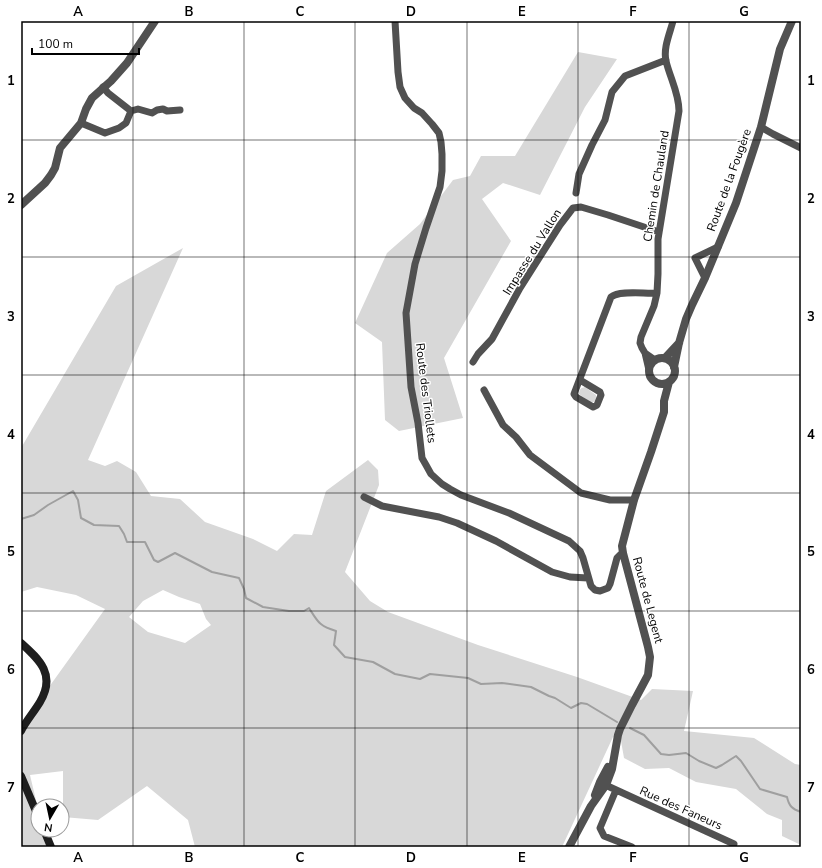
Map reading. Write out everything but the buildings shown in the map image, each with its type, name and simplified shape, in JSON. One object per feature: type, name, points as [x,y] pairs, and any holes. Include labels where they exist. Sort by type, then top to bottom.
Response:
[{"type":"main road","points":[[21,643],[41,663],[46,676],[44,693],[41,702],[21,731]]},
{"type":"main road","points":[[21,776],[30,798]]},
{"type":"street","points":[[21,205],[45,183],[51,175],[55,168],[60,148],[81,123],[92,98],[111,81],[127,63],[155,21]]},
{"type":"street","name":"Route des Triollets","points":[[395,21],[400,87],[405,98],[414,108],[422,113],[439,133],[442,154],[440,187],[415,264],[406,313],[411,387],[418,423],[422,458],[431,474],[450,489],[461,495],[509,513],[569,541],[580,551],[584,558],[588,578]]},
{"type":"street","name":"Chemin de Chauland","points":[[649,370],[646,353],[640,343],[654,306],[657,293],[658,239],[679,111],[678,97],[666,60],[666,47],[674,21]]},
{"type":"street","name":"Route de la Fougère","points":[[674,367],[679,343],[689,312],[705,278],[736,202],[761,127],[780,49],[792,21]]},
{"type":"street","points":[[576,193],[579,174],[605,120],[612,92],[625,76],[666,60]]},
{"type":"street","points":[[103,87],[108,93],[131,111]]},
{"type":"street","points":[[131,111],[138,109],[152,113],[163,109],[167,111],[180,110]]},
{"type":"street","points":[[81,123],[105,133],[119,128],[126,123],[131,111]]},
{"type":"street","points":[[761,127],[801,148]]},
{"type":"street","name":"Impasse du Vallon","points":[[473,362],[478,354],[492,339],[520,288],[560,225],[573,208],[581,207],[659,232]]},
{"type":"street","points":[[705,278],[695,258],[718,247]]},
{"type":"street","points":[[580,380],[611,297],[621,294],[657,293]]},
{"type":"street","name":"Route de la Fougère","points":[[665,358],[679,343]]},
{"type":"street","points":[[646,353],[655,360]]},
{"type":"street","points":[[656,382],[662,384],[669,382],[674,375],[675,371],[673,364],[665,358],[655,360],[649,370],[651,377],[656,382],[664,401]]},
{"type":"street","name":"Route de Legent","points":[[569,847],[603,784],[614,756],[620,729],[648,675],[650,657],[648,647],[622,546],[634,500],[664,412],[664,401],[669,382]]},
{"type":"street","points":[[484,390],[503,425],[516,437],[530,455],[580,494],[610,500],[634,500]]},
{"type":"street","points":[[364,497],[382,506],[439,517],[457,523],[496,541],[552,572],[570,577],[588,578],[591,586],[595,590],[600,591],[608,588],[618,558],[623,553]]},
{"type":"street","name":"Rue des Faneurs","points":[[603,784],[734,844],[733,847]]},
{"type":"street","points":[[616,790],[600,828],[604,836],[632,847]]},
{"type":"shaded area","points":[[578,52],[617,59],[585,107],[540,195],[503,183],[482,199],[511,241],[444,358],[463,418],[399,431],[385,420],[382,342],[355,323],[387,253],[420,224],[453,180],[470,176],[481,156],[515,156]]},
{"type":"shaded area","points":[[183,248],[88,460],[105,466],[117,461],[136,472],[151,496],[180,499],[205,522],[253,539],[277,551],[294,534],[312,535],[326,491],[368,460],[378,470],[379,485],[345,572],[370,601],[388,612],[478,645],[577,677],[641,700],[652,689],[693,691],[684,731],[754,738],[795,764],[801,765],[801,845],[782,836],[782,820],[767,814],[736,789],[696,782],[669,768],[645,769],[624,758],[621,741],[613,737],[562,847],[195,847],[188,820],[147,786],[98,820],[70,818],[70,798],[63,798],[63,771],[30,775],[35,798],[30,798],[30,838],[45,838],[48,847],[21,847],[21,726],[105,609],[76,595],[37,587],[21,592],[21,448],[116,286]],"holes":[[[163,590],[200,604],[206,619],[211,625],[185,643],[148,632],[129,617],[143,601]]]},
{"type":"shaded area","points":[[585,387],[596,395],[595,399],[591,403],[579,394],[580,389]]},
{"type":"waterway","points":[[21,519],[34,515],[73,491],[78,500],[81,518],[94,525],[119,526],[127,542],[145,542],[154,560],[158,562],[175,553],[212,572],[239,578],[246,598],[263,607],[289,611],[304,611],[309,608],[322,625],[336,631],[334,645],[345,657],[373,662],[395,674],[420,679],[430,674],[468,678],[481,684],[502,683],[531,687],[555,698],[571,708],[581,703],[587,704],[617,722]]},
{"type":"waterway","points":[[630,728],[644,735],[661,754],[669,755],[686,753],[699,761],[716,768],[736,756],[760,789],[787,797],[791,807],[801,812]]}]
